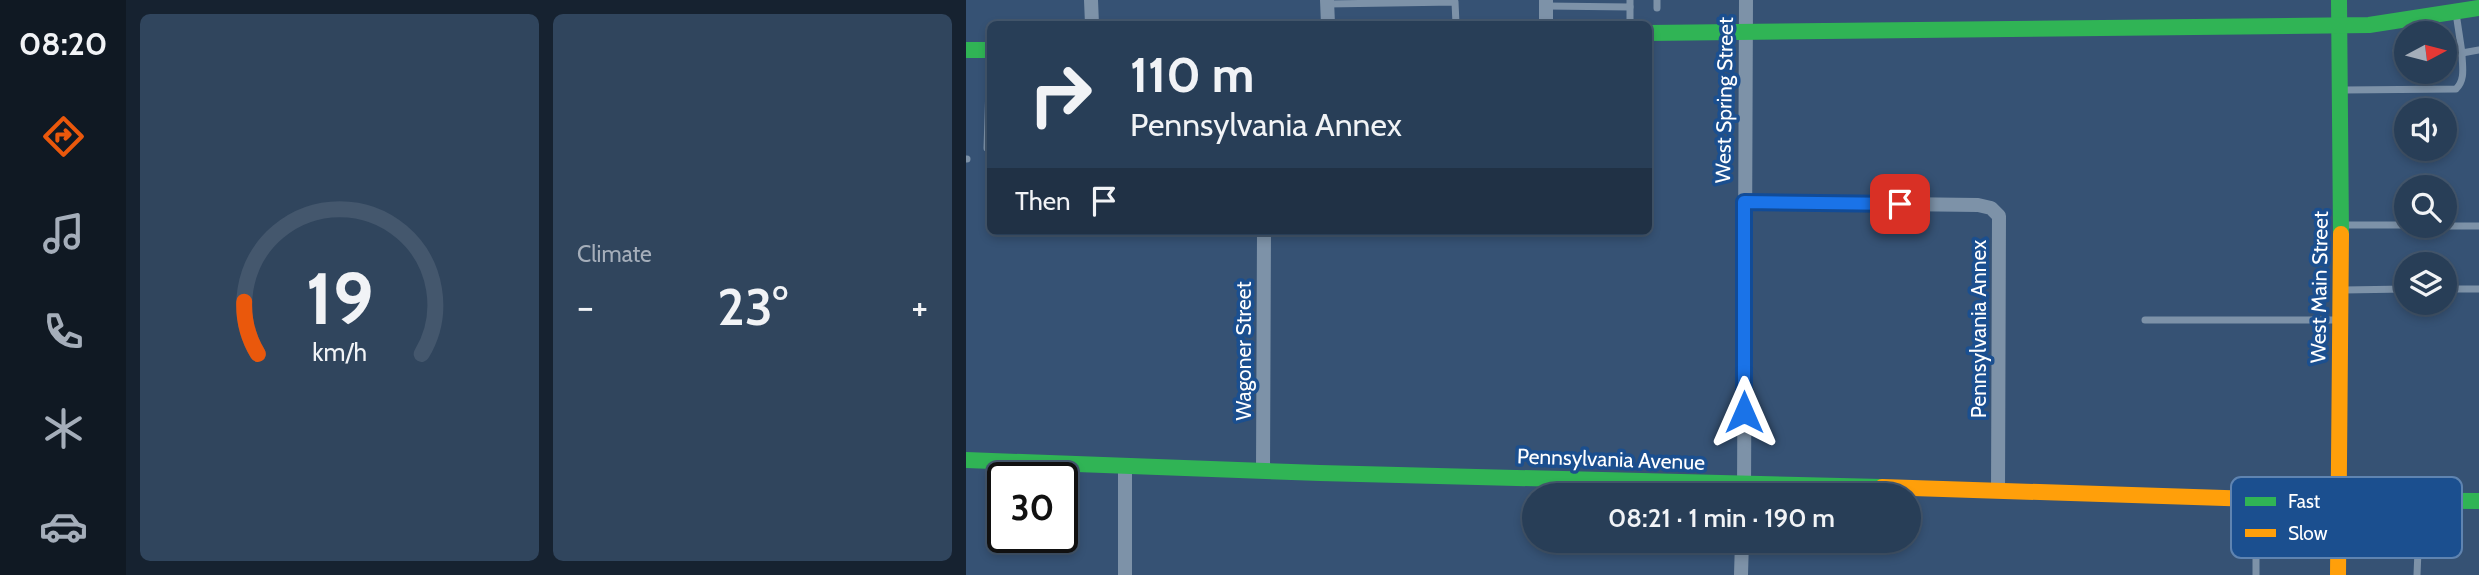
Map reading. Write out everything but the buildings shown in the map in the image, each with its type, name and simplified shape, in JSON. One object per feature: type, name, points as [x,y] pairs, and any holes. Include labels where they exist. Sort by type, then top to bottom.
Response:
[{"type":"street","points":[[1091,0],[1092,21]]},
{"type":"street","name":"West Spring Street","points":[[1744,483],[1746,0]]},
{"type":"street","name":"West Main Street","points":[[2338,477],[2341,225],[2339,0]]},
{"type":"street","points":[[1327,2],[1328,21]]},
{"type":"street","points":[[1546,3],[1546,21]]},
{"type":"street","points":[[1652,33],[2369,25],[2479,8]]},
{"type":"street","points":[[966,50],[987,50]]},
{"type":"street","name":"Pennsylvania Annex","points":[[1744,202],[1978,205],[1991,208],[1999,216],[1998,490]]},
{"type":"street","name":"Wagoner Street","points":[[1263,470],[1264,235]]},
{"type":"street","name":"Pennsylvania Avenue","points":[[966,460],[1592,483]]},
{"type":"street","points":[[1125,467],[1125,575]]},
{"type":"street","name":"Pennsylvania Avenue","points":[[1921,490],[2231,499]]},
{"type":"street","points":[[1741,575],[1742,553]]},
{"type":"lane","points":[[1327,2],[1455,1],[1456,21]]},
{"type":"lane","points":[[1546,3],[1630,3],[1630,21]]},
{"type":"lane","points":[[2340,90],[2456,89],[2462,82],[2463,74],[2456,12]]},
{"type":"lane","points":[[2457,53],[2479,50]]},
{"type":"lane","points":[[2341,225],[2394,225]]},
{"type":"lane","points":[[2457,226],[2479,226]]},
{"type":"lane","points":[[2340,290],[2394,289]]},
{"type":"lane","points":[[2457,289],[2479,289]]},
{"type":"lane","points":[[2145,320],[2340,320]]},
{"type":"lane","points":[[2256,559],[2256,575]]},
{"type":"traffic: fast","points":[[2339,0],[2341,234]]},
{"type":"traffic: fast","points":[[1652,33],[2369,25],[2479,8]]},
{"type":"traffic: fast","points":[[966,50],[987,50]]},
{"type":"traffic: fast","points":[[966,460],[1320,473],[1721,483]]},
{"type":"traffic: fast","points":[[2462,501],[2479,501]]},
{"type":"traffic: slow","points":[[2339,477],[2341,234]]},
{"type":"traffic: slow","points":[[1921,488],[2231,498]]},
{"type":"traffic: slow","points":[[2338,558],[2338,575]]},
{"type":"route","points":[[1744,412],[1744,202],[1900,204]]}]
